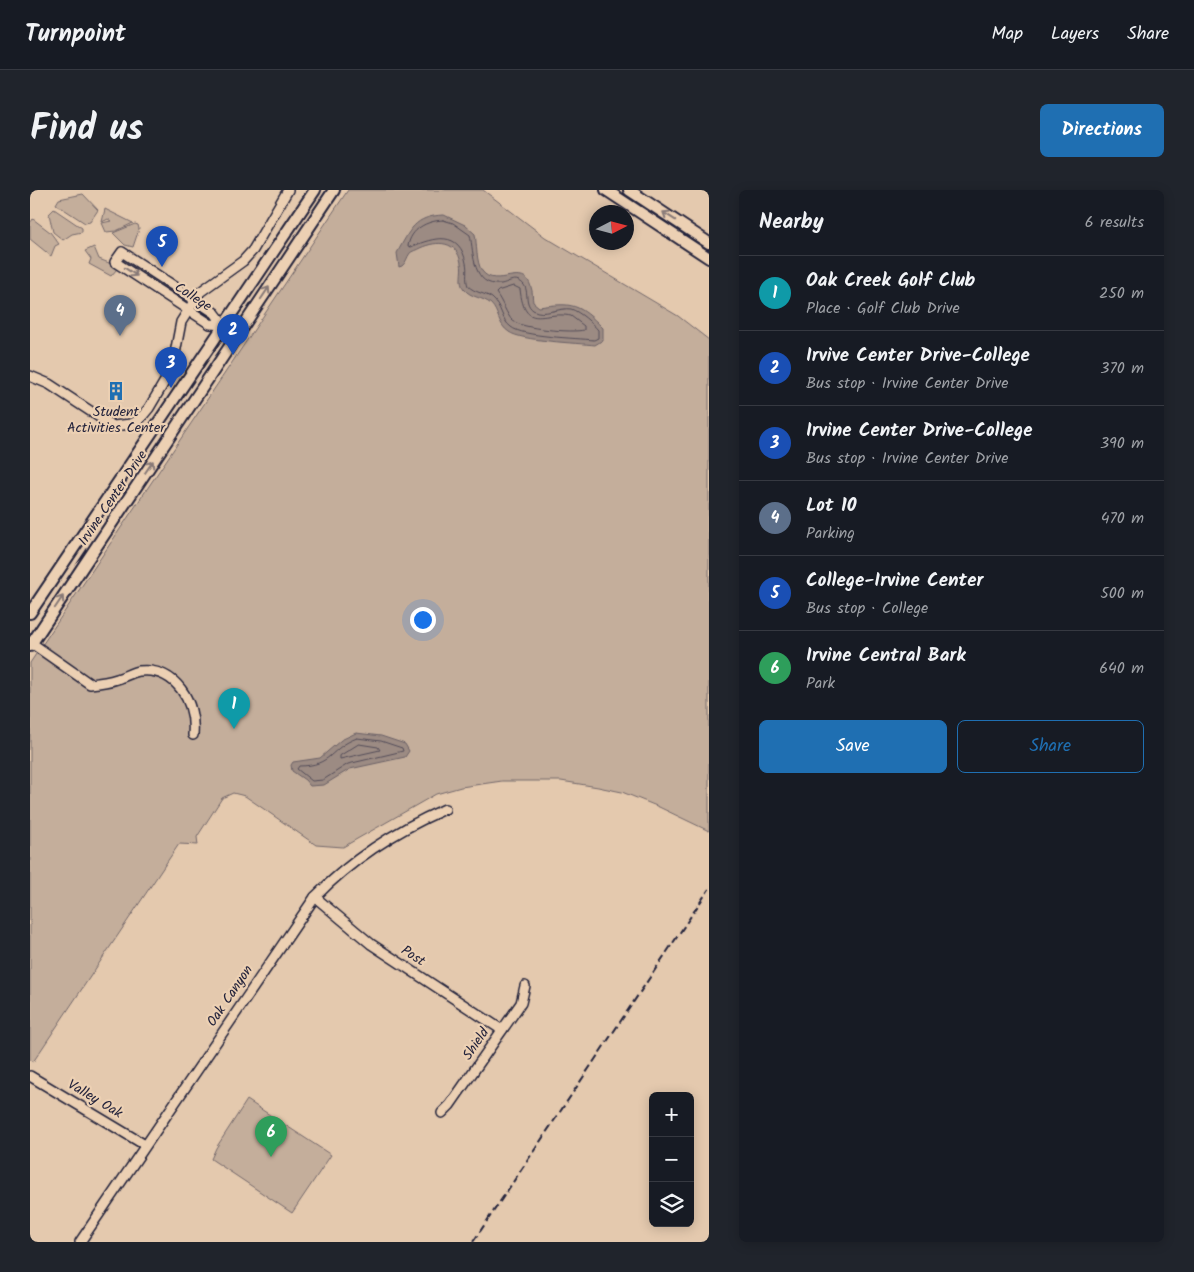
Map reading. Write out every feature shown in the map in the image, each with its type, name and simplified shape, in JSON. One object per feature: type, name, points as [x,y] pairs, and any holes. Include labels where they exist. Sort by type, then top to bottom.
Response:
[{"type":"main road","name":"Irvine Center Drive","points":[[30,613],[315,190]]},
{"type":"main road","name":"Irvine Center Drive","points":[[31,643],[334,190]]},
{"type":"main road","points":[[606,190],[709,258]]},
{"type":"main road","points":[[629,190],[709,243]]},
{"type":"street","points":[[30,376],[49,384],[113,426],[131,424],[145,415],[168,377],[176,357],[181,322],[188,310],[206,286],[228,273],[253,250],[288,190]]},
{"type":"street","name":"College","points":[[224,325],[210,324],[115,262],[122,252],[215,313],[224,325],[237,334]]},
{"type":"street","points":[[31,643],[90,684],[118,679],[137,671],[152,671],[168,676],[180,685],[191,706],[194,722],[193,735]]},
{"type":"street","name":"Oak Canyon","points":[[80,1242],[315,897],[338,873],[361,854],[408,826],[445,809]]},
{"type":"street","name":"Post","points":[[315,897],[370,944],[502,1030]]},
{"type":"street","name":"Shield","points":[[442,1113],[450,1105],[521,1002],[525,986]]},
{"type":"street","name":"Valley Oak","points":[[30,1076],[145,1146]]},
{"type":"shaded area","points":[[348,190],[483,190],[545,237],[678,316],[709,340],[709,831],[622,792],[561,781],[502,781],[461,787],[436,794],[343,847],[316,845],[245,796],[233,793],[222,798],[197,837],[198,845],[179,844],[33,1062],[30,1060],[30,663]]},
{"type":"shaded area","points":[[83,194],[98,210],[90,222],[85,223],[56,204],[59,199]]},
{"type":"shaded area","points":[[54,209],[82,228],[82,232],[72,234],[63,240],[53,232],[49,214]]},
{"type":"shaded area","points":[[105,209],[133,223],[116,231],[106,232],[102,223],[111,221],[108,219],[102,222]]},
{"type":"shaded area","points":[[33,219],[50,232],[59,244],[55,246],[51,256],[30,239],[30,223]]},
{"type":"shaded area","points":[[135,224],[138,225],[139,229],[133,247],[125,245],[113,233]]},
{"type":"shaded area","points":[[94,247],[99,259],[114,265],[117,269],[111,276],[89,264],[91,259],[85,251]]},
{"type":"shaded area","points":[[247,1100],[331,1155],[292,1213],[211,1159]]},
{"type":"water","points":[[444,215],[465,225],[475,234],[479,263],[482,271],[488,276],[502,278],[522,276],[531,287],[533,302],[539,307],[568,305],[581,309],[603,328],[603,340],[595,345],[537,340],[509,332],[503,326],[491,304],[464,289],[461,283],[459,256],[451,246],[446,244],[427,245],[412,252],[403,265],[399,267],[397,253],[414,226],[426,218]]},
{"type":"water","points":[[356,733],[381,736],[405,744],[409,751],[405,757],[350,769],[324,785],[310,786],[292,771],[291,765],[293,762],[320,758],[341,740]]},
{"type":"railway","points":[[473,1242],[709,889]]},
{"type":"place","name":"College-Irvine Center","points":[[162,267]]},
{"type":"place","name":"Lot 10","points":[[120,336]]},
{"type":"place","name":"Irvive Center Drive-College","points":[[233,355]]},
{"type":"place","name":"Irvine Center Drive-College","points":[[171,388]]},
{"type":"place","name":"Student Activities Center","points":[[116,391]]},
{"type":"place","name":"Oak Creek Golf Club","points":[[234,729]]},
{"type":"place","name":"Irvine Central Bark","points":[[271,1157]]}]
